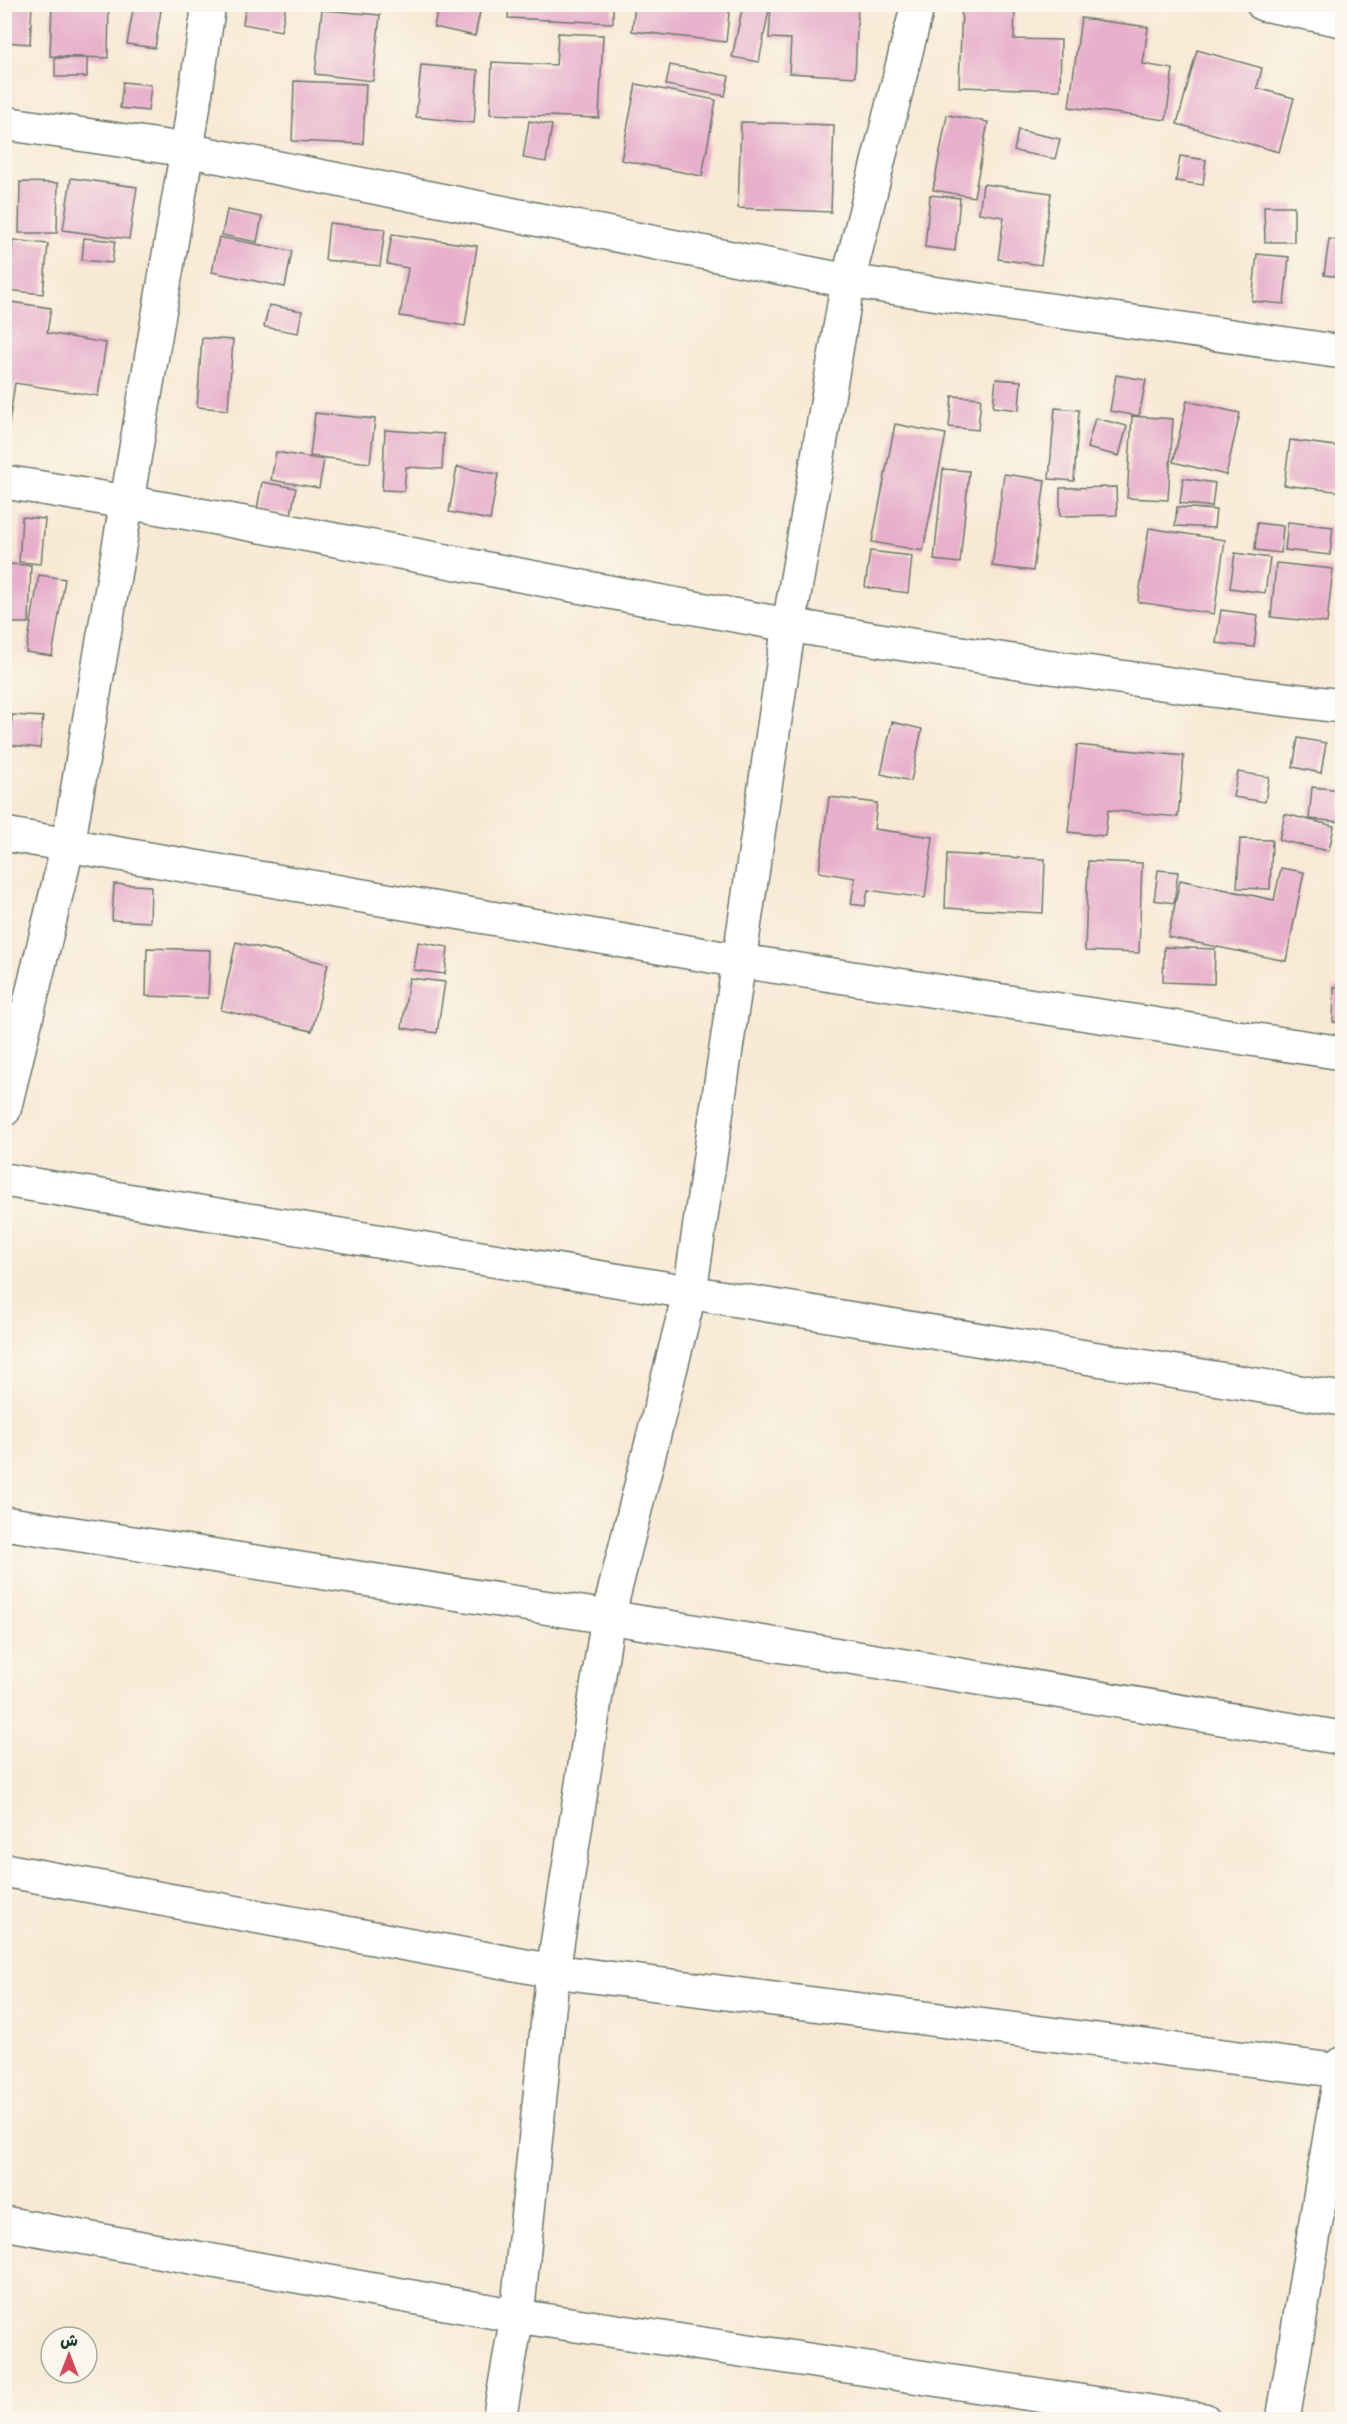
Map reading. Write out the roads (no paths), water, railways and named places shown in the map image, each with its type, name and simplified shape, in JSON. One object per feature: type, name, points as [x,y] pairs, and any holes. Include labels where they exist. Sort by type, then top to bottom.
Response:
[{"type":"street","points":[[4,1110],[68,845],[125,501],[188,150],[209,4]]},
{"type":"street","points":[[499,2420],[517,2316],[553,1971],[608,1617],[690,1291],[789,625],[848,281],[918,4]]},
{"type":"street","points":[[1263,4],[1342,20]]},
{"type":"street","points":[[4,123],[188,150],[848,281],[1342,352]]},
{"type":"street","points":[[4,482],[125,501],[789,625],[1184,688],[1342,706]]},
{"type":"street","points":[[4,834],[740,961],[1342,1053]]},
{"type":"street","points":[[4,1180],[1342,1399]]},
{"type":"street","points":[[4,1523],[608,1617],[1342,1738]]},
{"type":"street","points":[[4,1870],[553,1971],[1342,2068],[1283,2420]]},
{"type":"street","points":[[4,2223],[517,2316],[1204,2420]]}]
